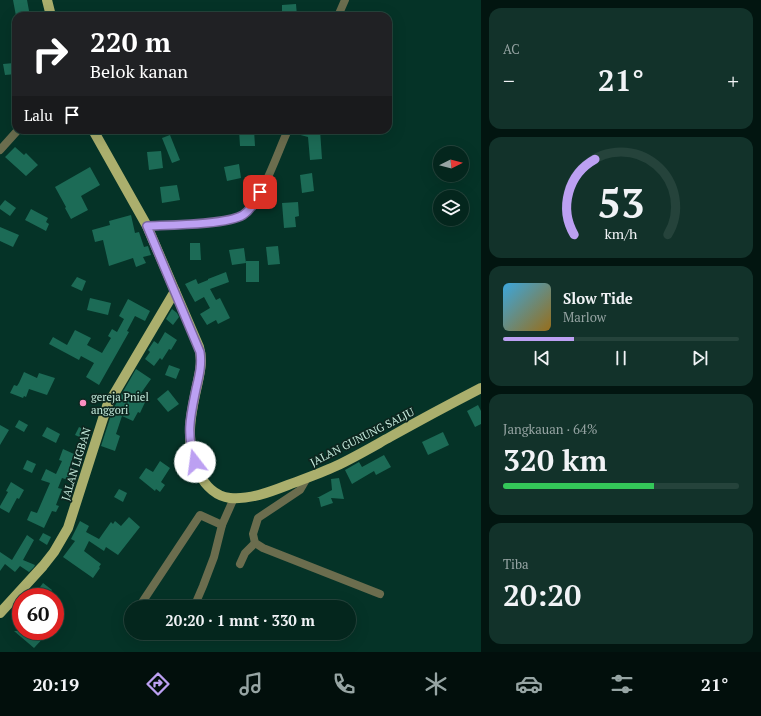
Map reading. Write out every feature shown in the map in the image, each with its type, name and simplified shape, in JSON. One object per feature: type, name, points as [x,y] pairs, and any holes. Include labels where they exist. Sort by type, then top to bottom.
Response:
[{"type":"main road","points":[[47,0],[50,12]]},
{"type":"main road","name":"JALAN GUNUNG SALJU","points":[[95,134],[147,226],[197,342],[201,356],[200,370],[189,438],[192,454],[198,471],[208,487],[223,496],[234,498],[250,497],[266,493],[342,463],[481,388]]},
{"type":"main road","name":"JALAN LIGBAN","points":[[0,613],[54,552],[68,528],[107,406],[175,291]]},
{"type":"street","points":[[340,12],[345,0]]},
{"type":"street","points":[[0,150],[14,134]]},
{"type":"street","points":[[147,226],[230,220],[243,215],[251,208],[260,192],[286,134]]},
{"type":"street","points":[[255,543],[254,534],[258,518],[300,490],[307,478]]},
{"type":"street","points":[[197,600],[214,557],[222,525],[234,498]]},
{"type":"street","points":[[144,600],[200,515],[222,525]]},
{"type":"street","points":[[240,564],[245,553],[255,543]]},
{"type":"street","points":[[255,543],[263,548],[380,594]]},
{"type":"building","points":[[13,0],[27,0],[29,12],[15,12]]},
{"type":"building","points":[[296,4],[297,12],[282,12],[282,5]]},
{"type":"building","points":[[12,63],[12,74],[5,75],[3,64]]},
{"type":"building","points":[[239,134],[254,134],[255,146],[240,146]]},
{"type":"building","points":[[297,134],[320,134],[322,159],[310,160],[308,137]]},
{"type":"building","points":[[170,135],[180,160],[172,163],[162,138]]},
{"type":"building","points":[[15,147],[24,155],[26,153],[38,165],[26,176],[5,157]]},
{"type":"building","points":[[161,151],[163,168],[149,170],[147,152]]},
{"type":"building","points":[[239,164],[241,178],[227,181],[224,167]]},
{"type":"building","points":[[90,167],[100,185],[81,196],[88,210],[71,219],[55,187]]},
{"type":"building","points":[[312,173],[314,191],[302,193],[300,175]]},
{"type":"building","points":[[177,185],[180,200],[162,203],[160,187]]},
{"type":"building","points":[[5,200],[16,208],[10,216],[0,209],[0,206]]},
{"type":"building","points":[[298,202],[299,216],[295,217],[296,227],[284,228],[282,203]]},
{"type":"building","points":[[31,209],[48,218],[46,222],[49,224],[46,231],[25,220]]},
{"type":"building","points":[[131,215],[135,233],[139,232],[144,247],[148,246],[151,255],[143,257],[146,263],[136,267],[133,258],[109,266],[103,240],[95,242],[92,230],[110,225],[109,221]]},
{"type":"building","points":[[0,227],[19,235],[13,247],[0,241]]},
{"type":"building","points":[[190,243],[200,243],[201,260],[190,260]]},
{"type":"building","points":[[278,246],[280,264],[268,265],[266,247]]},
{"type":"building","points":[[244,248],[246,263],[232,265],[229,250]]},
{"type":"building","points":[[246,261],[259,261],[259,282],[246,282]]},
{"type":"building","points":[[226,272],[229,282],[210,289],[216,300],[220,298],[230,318],[218,324],[216,320],[207,325],[200,314],[210,308],[204,297],[195,302],[185,284],[196,279],[198,284]]},
{"type":"building","points":[[77,277],[86,281],[82,291],[71,286]]},
{"type":"building","points":[[90,298],[111,303],[108,315],[87,310]]},
{"type":"building","points":[[128,299],[150,311],[145,321],[135,316],[127,331],[129,332],[99,385],[86,377],[94,363],[81,356],[79,360],[49,344],[53,337],[67,345],[75,330],[91,338],[87,345],[102,353],[111,338],[108,336],[112,329],[117,332],[124,319],[119,316]]},
{"type":"building","points":[[172,309],[179,317],[173,325],[166,319]]},
{"type":"building","points":[[165,332],[177,340],[171,350],[169,349],[162,360],[160,358],[154,366],[145,359],[150,352],[148,350],[154,341],[158,344]]},
{"type":"building","points":[[169,365],[180,369],[176,379],[165,375]]},
{"type":"building","points":[[136,369],[151,379],[141,393],[148,396],[140,413],[138,412],[133,421],[122,416],[116,434],[120,436],[115,451],[101,446],[113,409]]},
{"type":"building","points":[[24,372],[37,378],[39,373],[55,378],[47,395],[29,389],[26,397],[24,396],[23,398],[10,393],[14,385],[17,386],[19,383]]},
{"type":"building","points":[[168,390],[179,404],[168,412],[157,399]]},
{"type":"building","points":[[478,405],[481,411],[481,424],[475,427],[467,411]]},
{"type":"building","points":[[19,420],[28,425],[24,432],[15,427]]},
{"type":"building","points":[[0,425],[9,430],[0,445]]},
{"type":"building","points":[[47,427],[60,434],[56,443],[42,436]]},
{"type":"building","points":[[79,427],[89,432],[86,440],[75,435]]},
{"type":"building","points":[[443,432],[449,445],[428,455],[422,442]]},
{"type":"building","points":[[63,449],[74,454],[69,469],[73,470],[68,480],[62,478],[58,488],[62,489],[56,505],[59,506],[56,512],[52,511],[44,528],[27,520],[31,511],[37,513],[50,483],[41,480],[46,469],[56,474],[62,461],[59,460]]},
{"type":"building","points":[[384,455],[391,467],[376,475],[374,471],[352,484],[345,470],[359,462],[362,467]]},
{"type":"building","points":[[27,460],[36,464],[32,473],[23,469]]},
{"type":"building","points":[[160,461],[170,468],[161,482],[165,485],[160,492],[156,489],[155,491],[139,478],[146,468],[153,472]]},
{"type":"building","points":[[339,478],[344,499],[331,498],[333,503],[321,507],[319,498],[317,498],[332,490],[331,479]]},
{"type":"building","points":[[11,482],[24,490],[19,499],[17,498],[9,513],[0,508],[0,506],[8,492],[6,491]]},
{"type":"building","points":[[119,489],[127,493],[123,502],[114,497]]},
{"type":"building","points":[[129,517],[140,527],[118,555],[106,547],[104,551],[89,541],[84,551],[101,564],[93,578],[63,557],[75,541],[71,539],[80,521],[89,526],[86,532],[99,539],[111,522],[113,524],[115,521],[121,526]]},
{"type":"building","points":[[43,533],[51,537],[47,545],[39,540]]},
{"type":"building","points":[[27,535],[34,540],[23,560],[35,565],[34,567],[29,572],[20,566],[15,572],[5,564],[0,571],[0,552],[12,560]]},
{"type":"building","points":[[43,583],[49,588],[39,588]]},
{"type":"building","points":[[25,640],[41,640],[34,648]]},
{"type":"place","name":"gereja Pniel anggori","points":[[83,403]]},
{"type":"route","points":[[195,462],[190,447],[189,432],[200,370],[200,352],[147,226],[230,220],[243,215],[251,208],[260,192]]}]
